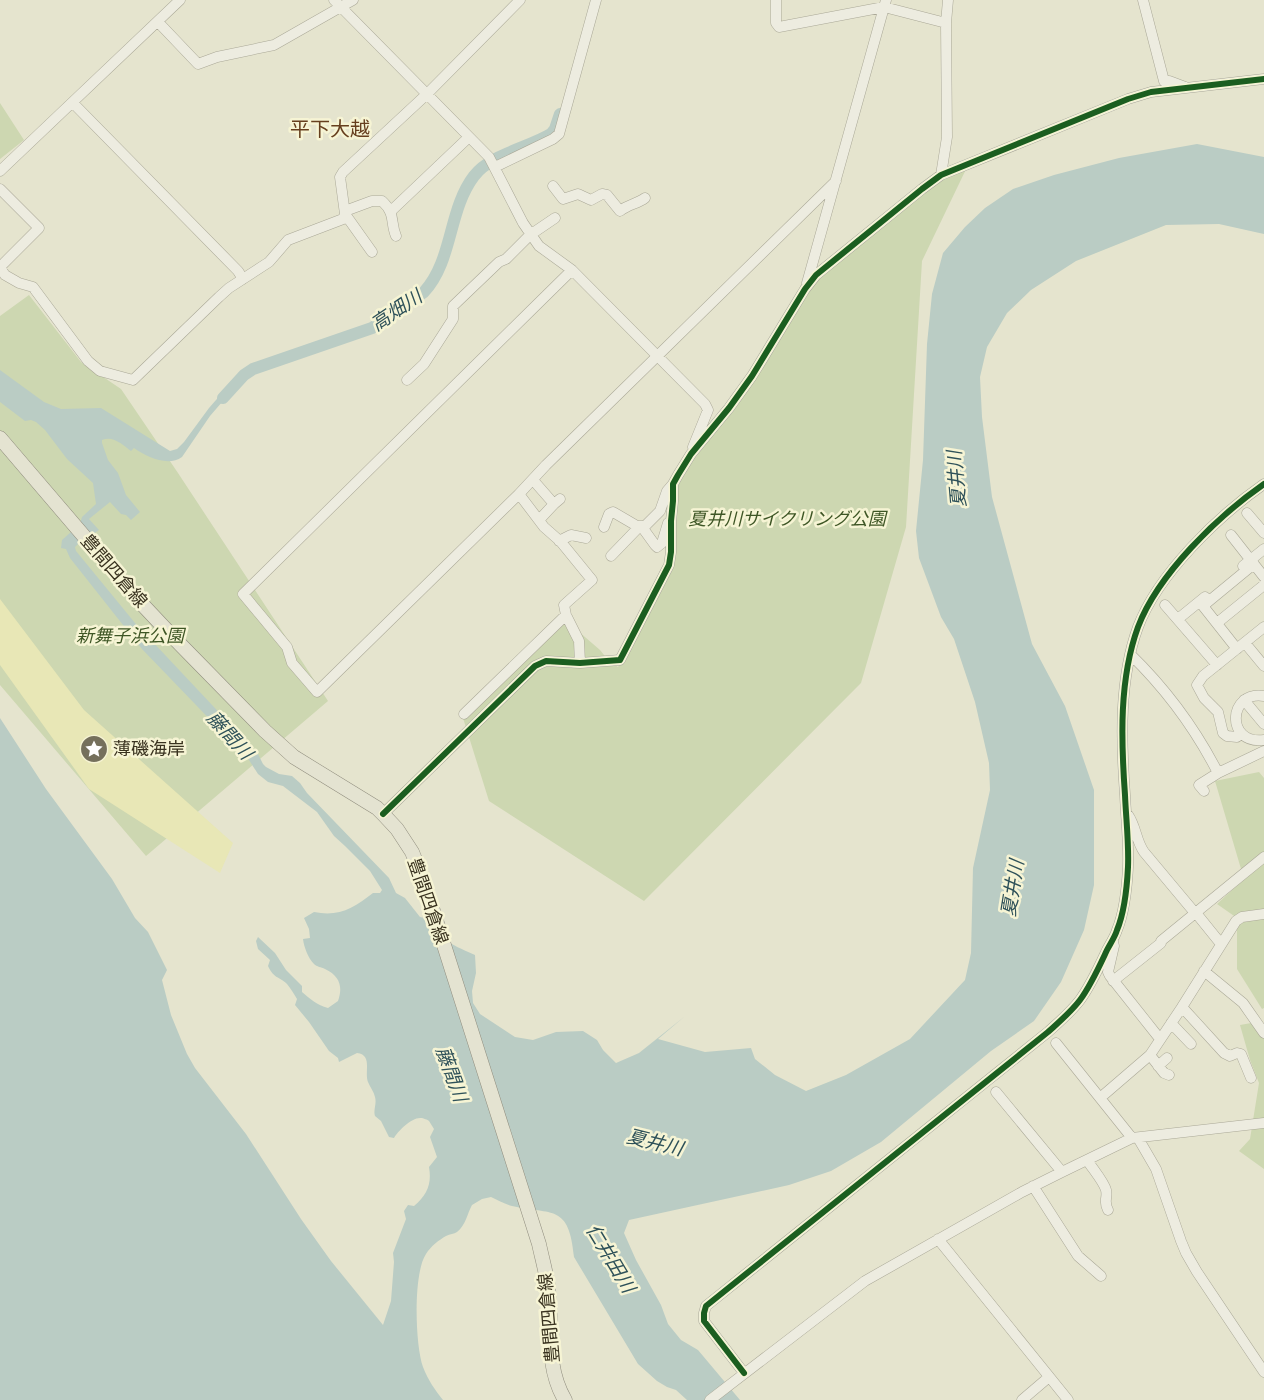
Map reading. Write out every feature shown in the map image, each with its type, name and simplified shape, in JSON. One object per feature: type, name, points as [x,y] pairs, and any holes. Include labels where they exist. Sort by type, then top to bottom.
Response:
[{"type":"main road","name":"豊間四倉線","points":[[0,438],[69,521],[173,637],[286,751],[377,808],[397,829],[412,852],[534,1228],[548,1286],[550,1346],[555,1380],[564,1400]]},
{"type":"street","points":[[0,171],[180,0]]},
{"type":"street","points":[[158,22],[198,64],[217,57],[274,45],[337,4],[353,0]]},
{"type":"street","points":[[372,252],[345,212],[340,177],[520,0]]},
{"type":"street","points":[[493,163],[553,139],[559,134],[596,0]]},
{"type":"street","points":[[776,0],[776,23],[779,27],[885,3],[946,23]]},
{"type":"street","points":[[942,175],[947,137],[946,23],[948,0]]},
{"type":"street","points":[[1142,0],[1164,81],[1188,88]]},
{"type":"street","points":[[805,289],[885,3]]},
{"type":"street","points":[[337,4],[493,163],[530,235],[539,246],[572,270],[707,407],[708,410],[691,454]]},
{"type":"street","points":[[610,556],[660,511],[667,491],[691,454],[729,408],[752,376],[805,289],[826,266],[942,175],[1128,99],[1151,92],[1264,78]]},
{"type":"street","points":[[73,103],[238,271],[243,279]]},
{"type":"street","points":[[390,212],[469,137]]},
{"type":"street","points":[[572,270],[244,594],[287,647],[292,663],[317,692],[836,181]]},
{"type":"street","points":[[553,186],[565,203],[578,194],[592,200],[602,194],[607,195],[620,211],[628,204],[638,203],[645,198]]},
{"type":"street","points":[[0,189],[39,228],[0,267],[6,275],[19,283],[33,286],[88,361],[100,371],[133,380],[219,297],[274,258],[288,240],[339,222],[345,212],[372,201],[382,201],[390,212],[394,220],[396,236]]},
{"type":"street","points":[[408,380],[424,364],[453,319],[454,306],[499,262],[506,259],[530,235],[555,218]]},
{"type":"street","points":[[533,480],[557,502],[539,520]]},
{"type":"street","points":[[383,814],[535,666],[546,661],[580,663],[620,660],[669,565],[673,484]]},
{"type":"street","points":[[740,1376],[704,1321],[706,1306],[1048,1032],[1079,1001],[1093,979],[1117,930],[1125,900],[1128,868],[1123,726],[1125,688],[1130,654],[1139,626],[1158,587],[1179,562],[1224,516],[1264,484]]},
{"type":"street","points":[[519,494],[550,534],[559,541],[592,580],[564,606],[579,641],[580,663]]},
{"type":"street","points":[[604,528],[610,514],[613,512],[641,527],[657,547],[662,543],[666,527],[671,521]]},
{"type":"street","points":[[1247,513],[1264,533]]},
{"type":"street","points":[[559,541],[571,535],[586,538]]},
{"type":"street","points":[[1231,535],[1264,577]]},
{"type":"street","points":[[1263,663],[1216,623],[1203,606],[1264,549]]},
{"type":"street","points":[[1178,619],[1252,562]]},
{"type":"street","points":[[1216,623],[1264,585]]},
{"type":"street","points":[[1165,605],[1217,665]]},
{"type":"street","points":[[464,714],[566,614]]},
{"type":"street","points":[[1241,733],[1237,737],[1231,737],[1223,733],[1218,712],[1204,698],[1197,685],[1203,676],[1264,627]]},
{"type":"street","points":[[1130,654],[1153,677],[1172,701],[1203,743],[1218,772]]},
{"type":"street","points":[[1263,695],[1244,700],[1236,720],[1241,733],[1248,739],[1264,740]]},
{"type":"street","points":[[1244,700],[1264,724]]},
{"type":"street","points":[[1204,792],[1199,785],[1218,772],[1264,751]]},
{"type":"street","points":[[1126,812],[1133,823],[1139,845],[1144,852],[1221,944]]},
{"type":"street","points":[[1113,981],[1264,857]]},
{"type":"street","points":[[1100,1098],[1150,1055],[1238,918],[1264,914]]},
{"type":"street","points":[[1112,940],[1114,946],[1108,972],[1113,981],[1160,1039]]},
{"type":"street","points":[[1204,971],[1243,1003],[1264,1033]]},
{"type":"street","points":[[1182,1007],[1224,1053],[1230,1056],[1237,1053],[1241,1054],[1251,1078]]},
{"type":"street","points":[[1171,1023],[1191,1044]]},
{"type":"street","points":[[1056,1043],[1135,1138],[1156,1169],[1186,1253],[1264,1372]]},
{"type":"street","points":[[1150,1055],[1158,1066],[1169,1075]]},
{"type":"street","points":[[1158,1066],[1167,1058]]},
{"type":"street","points":[[996,1092],[1062,1172]]},
{"type":"street","points":[[710,1400],[865,1281],[1033,1186],[1135,1138],[1264,1123]]},
{"type":"street","points":[[1087,1160],[1104,1181],[1105,1201],[1108,1210]]},
{"type":"street","points":[[1033,1186],[1078,1256],[1101,1276]]},
{"type":"street","points":[[938,1239],[1068,1400]]},
{"type":"street","points":[[1022,1400],[1049,1377]]},
{"type":"green space","points":[[0,103],[24,140],[0,159]]},
{"type":"green space","name":"夏井川サイクリング公園","points":[[969,163],[922,261],[906,527],[861,683],[644,901],[489,801],[463,718],[569,615],[578,631],[618,667],[669,565],[671,485],[750,377],[811,273],[922,185]]},
{"type":"green space","name":"新舞子浜公園","points":[[29,295],[81,362],[121,389],[328,701],[146,856],[0,685],[0,316]]},
{"type":"green space","points":[[1259,772],[1264,778],[1264,1008],[1262,1009],[1237,969],[1237,918],[1217,904],[1244,879],[1215,781]]},
{"type":"green space","points":[[1257,1022],[1264,1034],[1264,1169],[1239,1151],[1250,1139],[1259,1083],[1240,1025]]},
{"type":"sand","name":"薄磯海岸","points":[[0,599],[84,710],[233,843],[220,873],[89,789],[0,665]]},
{"type":"water","points":[[1197,144],[1264,157],[1264,234],[1219,224],[1166,225],[1076,261],[1031,290],[1007,313],[987,347],[980,377],[982,417],[992,497],[1032,644],[1065,706],[1094,790],[1094,885],[1084,930],[1061,982],[1034,1021],[991,1051],[881,1142],[831,1171],[789,1185],[629,1220],[624,1233],[636,1260],[661,1305],[668,1324],[681,1340],[698,1350],[740,1400],[687,1400],[676,1390],[657,1381],[638,1364],[574,1257],[572,1240],[563,1220],[548,1212],[512,1206],[491,1197],[482,1199],[472,1205],[460,1229],[456,1233],[446,1236],[430,1248],[422,1263],[417,1292],[417,1327],[420,1357],[427,1376],[443,1400],[0,1400],[0,718],[46,789],[112,879],[135,918],[148,932],[167,970],[162,980],[171,1015],[187,1054],[195,1068],[246,1134],[301,1219],[331,1261],[383,1325],[391,1301],[393,1253],[406,1219],[404,1211],[408,1205],[414,1206],[428,1189],[430,1179],[429,1167],[437,1157],[430,1137],[434,1129],[427,1120],[417,1118],[402,1128],[394,1138],[389,1137],[381,1121],[375,1116],[374,1093],[367,1078],[365,1057],[357,1053],[339,1062],[338,1058],[329,1051],[295,1005],[297,999],[288,986],[270,970],[268,966],[270,960],[258,949],[256,941],[258,937],[275,953],[286,970],[302,986],[302,992],[317,1003],[328,1008],[338,1001],[339,982],[330,972],[316,966],[308,956],[303,939],[310,938],[309,929],[304,918],[314,912],[331,913],[346,910],[373,893],[380,893],[382,890],[370,871],[334,836],[317,812],[283,786],[268,782],[258,774],[249,760],[142,649],[70,558],[66,549],[61,548],[62,540],[80,524],[82,517],[96,504],[93,483],[67,459],[45,430],[36,422],[31,420],[25,421],[0,402],[0,370],[44,402],[61,409],[101,408],[170,451],[177,449],[184,442],[209,408],[230,384],[235,387],[210,416],[182,457],[176,460],[158,460],[134,448],[131,451],[114,440],[102,440],[108,460],[118,473],[126,495],[140,512],[131,520],[126,515],[121,514],[110,502],[89,519],[99,530],[87,535],[75,547],[76,551],[135,623],[258,754],[263,764],[279,774],[292,776],[300,783],[307,793],[389,878],[396,893],[405,898],[420,917],[429,919],[436,932],[448,942],[475,955],[476,973],[472,991],[473,1003],[480,1014],[515,1037],[533,1040],[556,1032],[583,1031],[597,1040],[603,1050],[616,1063],[639,1053],[684,1017],[658,1039],[705,1052],[751,1048],[755,1059],[775,1075],[806,1091],[846,1075],[910,1039],[965,980],[971,953],[973,868],[990,790],[989,763],[975,702],[954,639],[941,617],[919,558],[916,531],[923,460],[927,344],[932,294],[943,253],[965,227],[985,208],[1013,189],[1054,175],[1119,158]]},
{"type":"waterway","name":"高畑川","points":[[223,398],[244,375],[253,369],[372,328],[424,292],[440,266],[459,204],[474,176],[490,162],[551,134],[555,129],[560,114]]},
{"type":"cycle path","points":[[383,814],[535,666],[546,661],[580,663],[620,660],[669,565],[673,484],[691,454],[729,408],[752,376],[805,289],[816,275],[941,175],[1128,99],[1151,92],[1264,79]]},
{"type":"cycle path","points":[[744,1373],[704,1321],[706,1306],[1048,1032],[1073,1009],[1088,988],[1116,933],[1125,899],[1128,875],[1128,849],[1122,731],[1124,689],[1127,667],[1138,627],[1147,607],[1160,587],[1191,548],[1228,512],[1264,484]]},
{"type":"place","name":"薄磯海岸","points":[[94,749]]},
{"type":"district","name":"平下大越","points":[[330,129]]},
{"type":"water label","name":"夏井川","points":[[956,479]]},
{"type":"water label","name":"藤間川","points":[[230,735]]},
{"type":"water label","name":"夏井川","points":[[1012,888]]},
{"type":"water label","name":"藤間川","points":[[452,1074]]},
{"type":"water label","name":"夏井川","points":[[655,1142]]},
{"type":"water label","name":"仁井田川","points":[[611,1258]]}]
